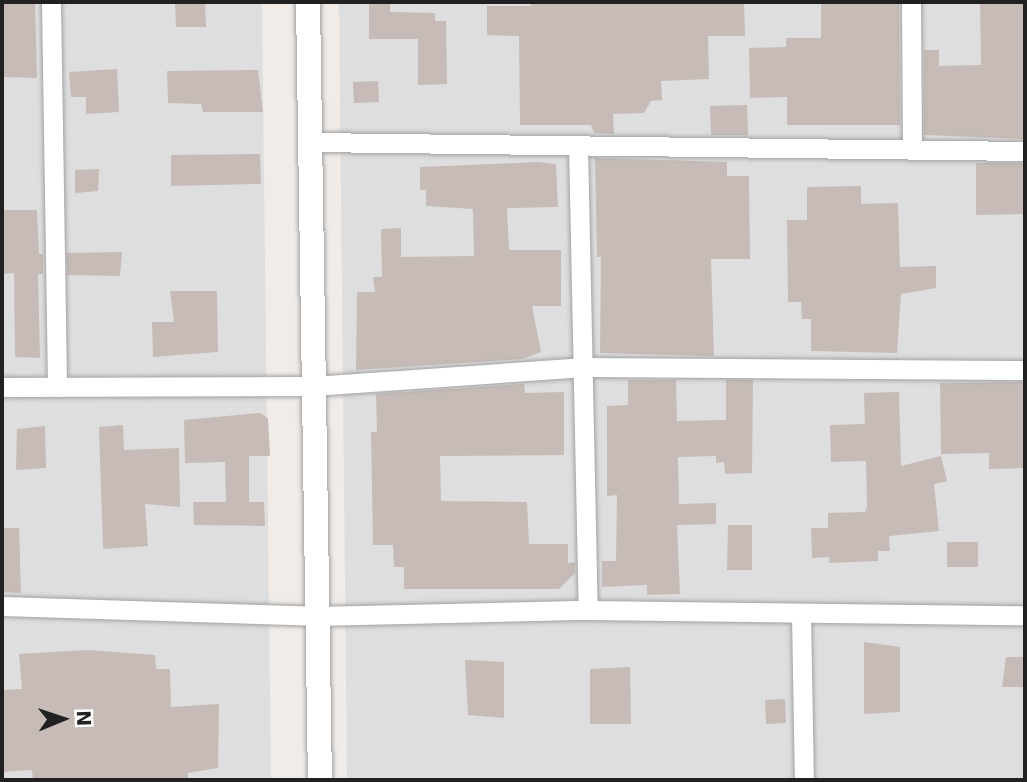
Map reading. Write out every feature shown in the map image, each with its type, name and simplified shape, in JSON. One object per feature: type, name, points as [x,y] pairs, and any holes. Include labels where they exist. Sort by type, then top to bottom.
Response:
[{"type":"street","points":[[51,2],[57,387]]},
{"type":"street","points":[[307,2],[315,617],[320,780]]},
{"type":"street","points":[[911,2],[912,150]]},
{"type":"street","points":[[310,142],[1025,151]]},
{"type":"street","points":[[578,145],[585,367],[587,610]]},
{"type":"street","points":[[2,387],[313,386],[585,367],[1025,370]]},
{"type":"street","points":[[2,606],[315,617],[587,610],[1025,615]]},
{"type":"street","points":[[802,612],[804,780]]},
{"type":"shaded area","points":[[2,2],[262,2],[271,780],[2,780]]},
{"type":"shaded area","points":[[339,2],[1025,2],[1025,780],[347,780]]},
{"type":"building","points":[[2,2],[35,2],[37,78],[2,77]]},
{"type":"building","points":[[175,2],[205,2],[206,27],[176,27]]},
{"type":"building","points":[[369,2],[390,2],[390,12],[435,13],[435,21],[446,21],[447,84],[418,85],[418,39],[369,39]]},
{"type":"building","points":[[530,2],[744,2],[745,36],[708,36],[709,79],[661,81],[662,100],[651,101],[644,113],[613,114],[614,134],[594,133],[591,125],[520,125],[519,36],[487,35],[487,6],[531,6]]},
{"type":"building","points":[[821,2],[899,3],[900,125],[787,125],[787,97],[750,98],[749,48],[786,47],[786,38],[821,38]]},
{"type":"building","points":[[980,2],[1025,2],[1025,139],[924,135],[924,50],[939,50],[939,66],[981,65]]},
{"type":"building","points":[[117,69],[119,112],[86,114],[86,97],[71,97],[69,72]]},
{"type":"building","points":[[258,70],[263,112],[203,112],[201,104],[168,103],[167,71]]},
{"type":"building","points":[[378,81],[379,102],[354,103],[353,82]]},
{"type":"building","points":[[747,105],[748,135],[711,135],[710,106]]},
{"type":"building","points":[[260,154],[261,184],[171,186],[171,155]]},
{"type":"building","points":[[595,158],[727,162],[727,176],[749,176],[750,259],[711,259],[714,356],[600,353],[601,257],[597,257]]},
{"type":"building","points":[[538,162],[556,164],[558,207],[507,208],[509,250],[561,250],[561,306],[532,306],[541,352],[523,359],[356,370],[357,292],[375,292],[373,277],[382,277],[381,229],[401,228],[401,257],[474,256],[473,209],[426,206],[426,190],[420,190],[420,167]]},
{"type":"building","points":[[976,163],[1025,163],[1025,214],[976,215]]},
{"type":"building","points":[[99,169],[98,191],[75,193],[75,170]]},
{"type":"building","points":[[861,186],[861,204],[898,203],[900,267],[936,266],[936,288],[901,294],[897,353],[811,351],[811,319],[802,319],[801,302],[788,302],[787,220],[807,220],[807,187]]},
{"type":"building","points":[[2,210],[37,210],[39,254],[43,254],[43,274],[38,274],[40,358],[15,357],[14,273],[2,274]]},
{"type":"building","points":[[122,252],[120,276],[67,275],[67,253]]},
{"type":"building","points":[[170,291],[217,291],[218,352],[153,357],[152,322],[174,322]]},
{"type":"building","points":[[628,380],[676,380],[677,421],[726,420],[726,380],[753,380],[752,473],[725,474],[724,462],[716,463],[716,456],[678,457],[679,504],[716,503],[716,524],[677,525],[680,594],[647,595],[647,585],[602,587],[602,561],[616,561],[617,495],[607,496],[607,406],[628,405]]},
{"type":"building","points":[[1025,382],[1025,468],[989,469],[989,453],[941,454],[940,383]]},
{"type":"building","points":[[524,384],[525,393],[564,392],[564,455],[440,456],[441,501],[527,502],[529,544],[568,544],[568,563],[575,562],[575,573],[559,589],[404,589],[404,567],[394,567],[393,545],[373,545],[371,432],[377,432],[376,394]]},
{"type":"building","points":[[899,392],[901,466],[941,456],[947,481],[934,484],[939,531],[889,536],[890,551],[878,551],[878,561],[829,563],[829,557],[812,558],[811,528],[828,528],[828,513],[865,512],[867,507],[866,461],[831,462],[830,425],[865,424],[864,393]]},
{"type":"building","points":[[260,413],[268,418],[270,456],[249,456],[249,502],[264,502],[265,526],[194,525],[193,502],[226,502],[225,462],[185,463],[184,420]]},
{"type":"building","points":[[123,425],[124,450],[179,448],[180,507],[145,504],[148,546],[103,549],[99,427]]},
{"type":"building","points":[[45,426],[46,468],[16,470],[17,429]]},
{"type":"building","points":[[728,525],[752,525],[752,570],[727,570]]},
{"type":"building","points":[[2,528],[19,528],[21,593],[2,592]]},
{"type":"building","points":[[947,542],[978,542],[978,567],[947,567]]},
{"type":"building","points":[[864,642],[900,647],[900,712],[864,714]]},
{"type":"building","points":[[88,650],[155,655],[156,669],[170,669],[171,707],[219,704],[218,768],[188,773],[188,780],[33,780],[32,770],[2,772],[2,690],[22,689],[19,654]]},
{"type":"building","points":[[1006,657],[1025,657],[1025,687],[1002,687]]},
{"type":"building","points":[[465,660],[504,662],[504,718],[468,715]]},
{"type":"building","points":[[630,667],[631,724],[590,724],[590,669]]},
{"type":"building","points":[[785,699],[786,723],[766,724],[765,700]]}]
